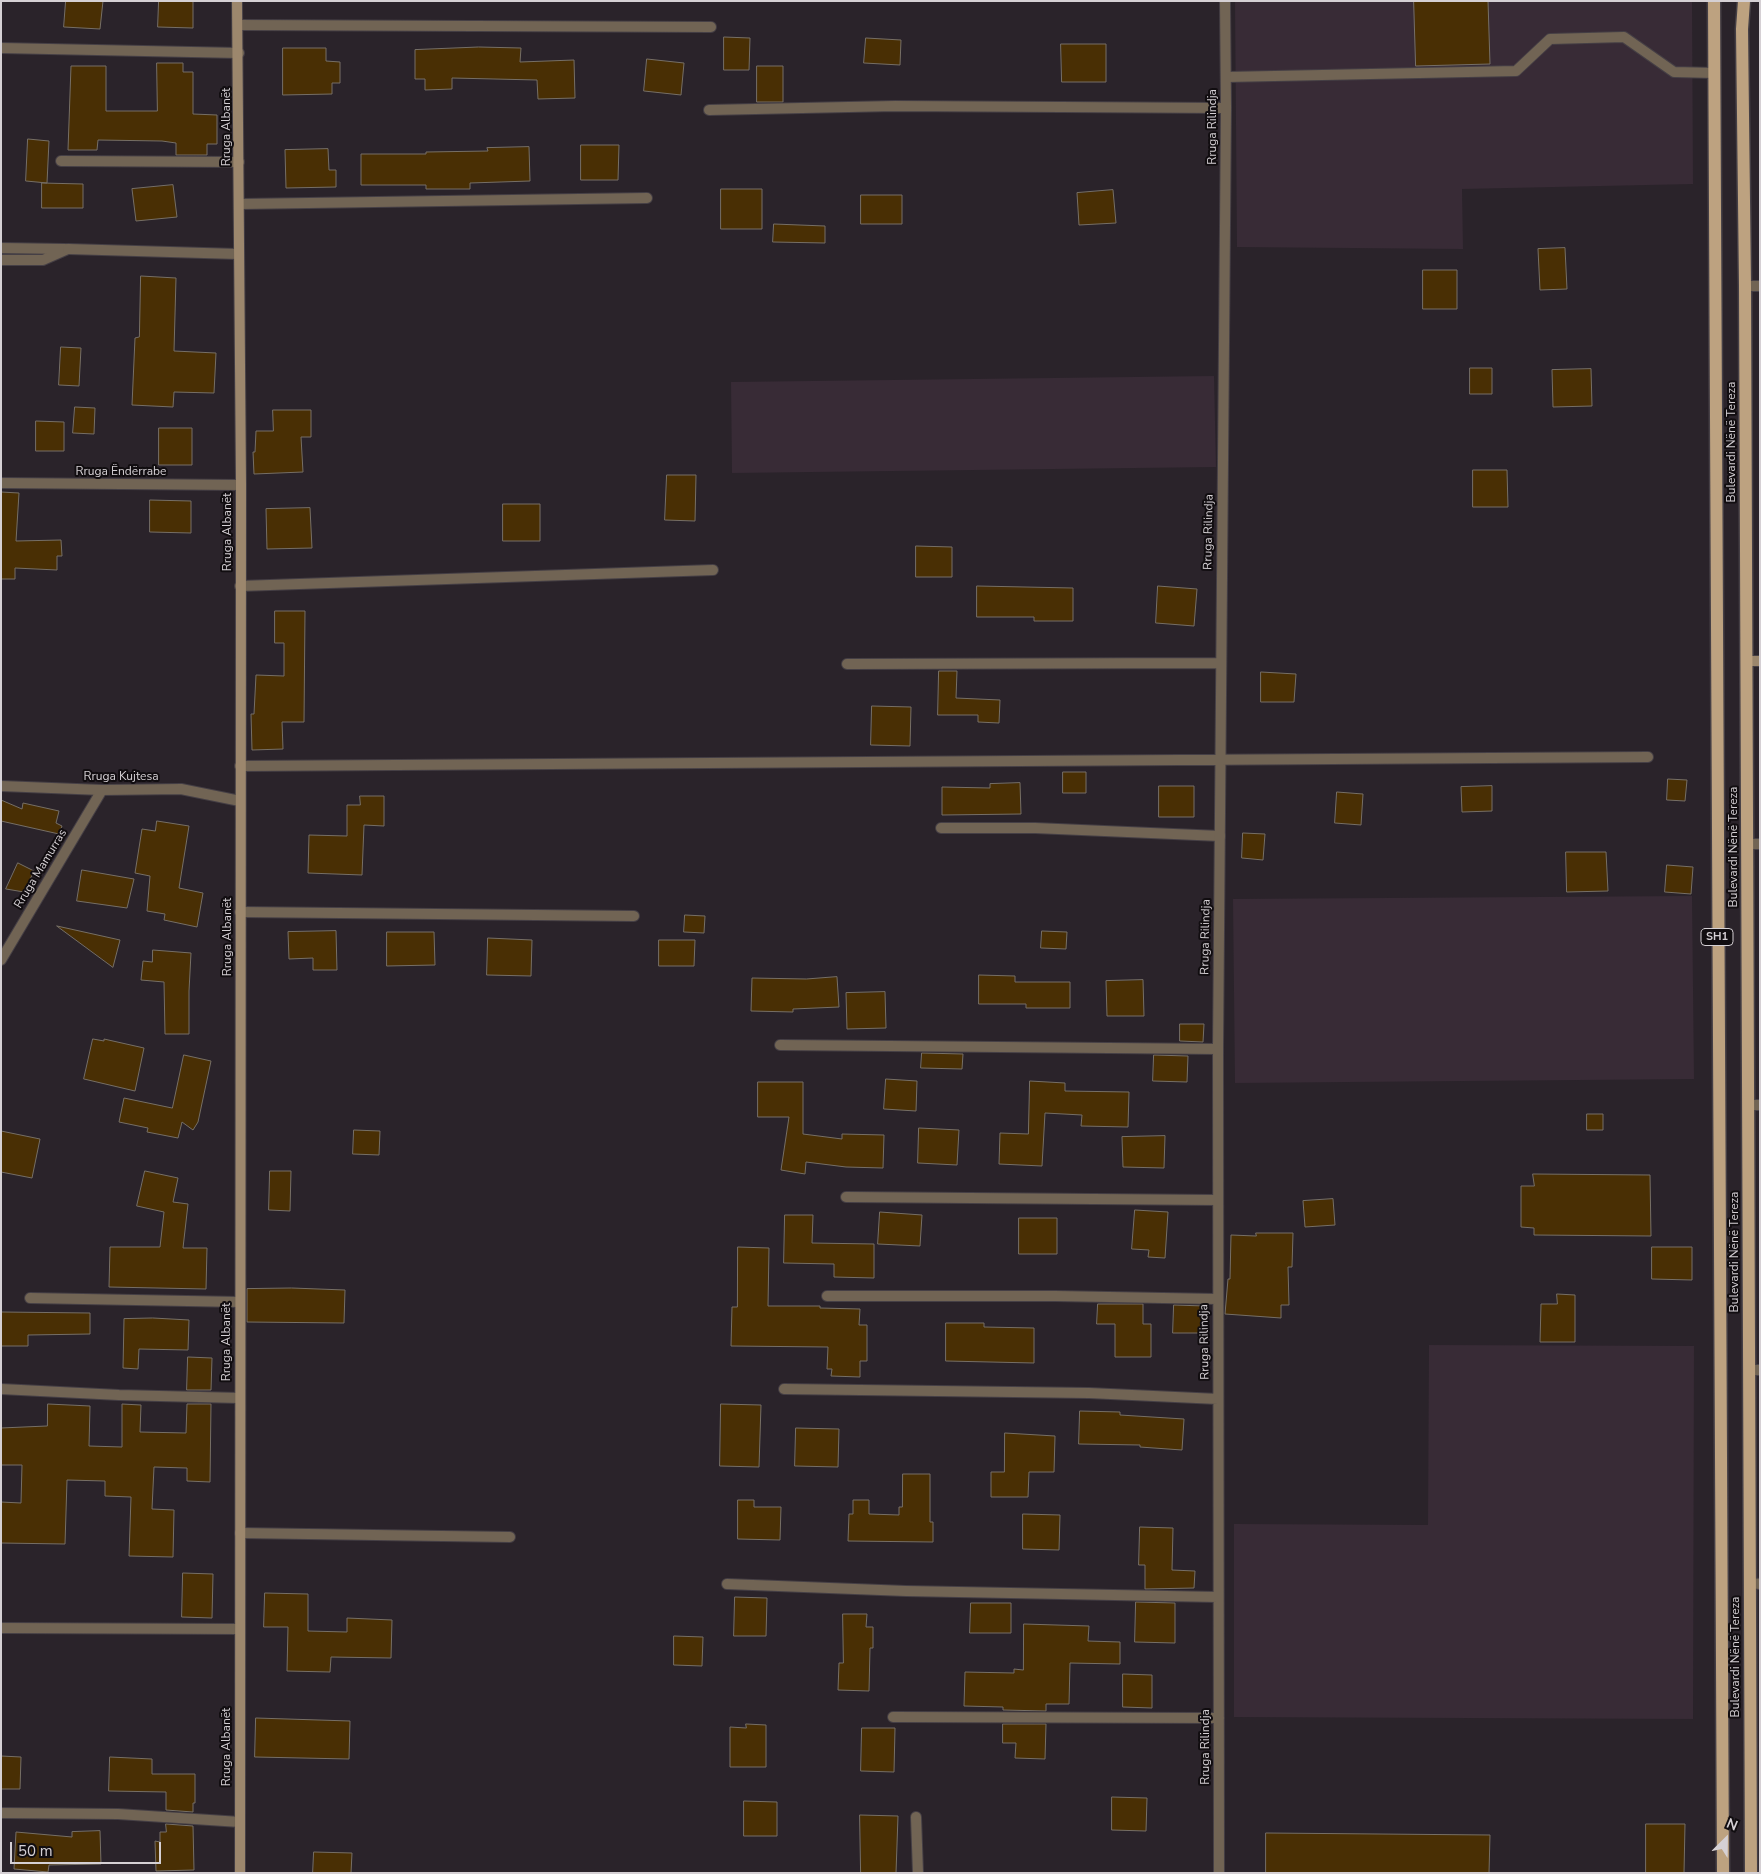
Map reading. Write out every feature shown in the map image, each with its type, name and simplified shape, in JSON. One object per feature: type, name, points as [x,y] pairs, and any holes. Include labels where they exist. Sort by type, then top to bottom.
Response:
[{"type":"main road","name":"Bulevardi Nënë Tereza","points":[[1714,1],[1716,73],[1716,771],[1723,1873]]},
{"type":"main road","name":"Bulevardi Nënë Tereza","points":[[1744,1],[1742,29],[1745,286],[1753,661],[1754,844],[1755,1779],[1751,1873]]},
{"type":"street","name":"Rruga Albanët","points":[[237,1],[239,53],[240,204],[238,254],[241,485],[240,1873]]},
{"type":"street","name":"Rruga Rilindja","points":[[1219,1873],[1217,1200],[1219,758],[1226,108],[1225,1]]},
{"type":"street","points":[[238,25],[711,27]]},
{"type":"street","points":[[1226,77],[1516,71],[1550,39],[1624,37],[1674,72],[1716,73]]},
{"type":"street","points":[[1,48],[239,53]]},
{"type":"street","points":[[709,110],[895,106],[1226,108]]},
{"type":"street","points":[[61,161],[239,162]]},
{"type":"street","points":[[240,204],[647,198]]},
{"type":"street","points":[[1,248],[238,254]]},
{"type":"street","points":[[1,260],[43,260],[68,249]]},
{"type":"street","points":[[1745,286],[1760,286]]},
{"type":"street","name":"Rruga Ëndërrabe","points":[[1,484],[241,485]]},
{"type":"street","points":[[240,586],[713,570]]},
{"type":"street","points":[[847,664],[1220,663]]},
{"type":"street","points":[[240,766],[1219,758],[1648,757]]},
{"type":"street","name":"Rruga Kujtesa","points":[[1,786],[102,790],[181,789],[240,801]]},
{"type":"street","name":"Rruga Mamurras","points":[[1,960],[102,790]]},
{"type":"street","points":[[941,828],[1035,828],[1220,836]]},
{"type":"street","points":[[240,912],[634,916]]},
{"type":"street","points":[[780,1045],[1218,1048]]},
{"type":"street","points":[[846,1197],[1217,1200]]},
{"type":"street","points":[[827,1296],[1055,1296],[1217,1299]]},
{"type":"street","points":[[30,1298],[240,1302]]},
{"type":"street","points":[[1,1389],[118,1395],[240,1398]]},
{"type":"street","points":[[784,1390],[1089,1393],[1218,1399]]},
{"type":"street","points":[[240,1533],[510,1537]]},
{"type":"street","points":[[727,1584],[896,1590],[1218,1597]]},
{"type":"street","points":[[1,1628],[240,1629]]},
{"type":"street","points":[[893,1717],[1219,1718]]},
{"type":"street","points":[[1,1813],[118,1814],[240,1822]]},
{"type":"street","points":[[916,1817],[918,1873]]},
{"type":"shaded area","points":[[1235,1],[1692,1],[1693,184],[1462,189],[1463,249],[1237,247]]},
{"type":"shaded area","points":[[1214,376],[1216,467],[732,473],[731,382]]},
{"type":"shaded area","points":[[1692,896],[1694,1079],[1235,1083],[1233,899]]},
{"type":"shaded area","points":[[1429,1345],[1694,1346],[1693,1719],[1234,1717],[1234,1524],[1428,1525]]},
{"type":"building","points":[[66,1],[103,1],[100,29],[64,27]]},
{"type":"building","points":[[159,1],[193,1],[193,28],[158,27]]},
{"type":"building","points":[[1414,1],[1488,1],[1490,64],[1416,66]]},
{"type":"building","points":[[724,37],[750,38],[749,70],[724,70]]},
{"type":"building","points":[[866,38],[901,40],[900,65],[864,63]]},
{"type":"building","points":[[1061,44],[1106,44],[1106,82],[1062,82]]},
{"type":"building","points":[[479,47],[521,48],[520,62],[574,60],[575,98],[538,99],[537,80],[452,78],[452,89],[425,90],[425,79],[415,79],[415,50]]},
{"type":"building","points":[[283,48],[326,48],[326,61],[340,62],[340,83],[332,83],[332,94],[283,95]]},
{"type":"building","points":[[647,59],[684,63],[681,95],[644,91]]},
{"type":"building","points":[[157,63],[183,63],[183,72],[193,72],[193,114],[217,115],[217,144],[207,144],[207,155],[176,155],[176,143],[162,141],[98,140],[97,150],[68,150],[71,66],[106,66],[106,111],[157,111]]},
{"type":"building","points":[[757,66],[783,66],[783,102],[757,102]]},
{"type":"building","points":[[28,139],[49,141],[47,183],[26,181]]},
{"type":"building","points":[[581,145],[619,145],[618,180],[581,180]]},
{"type":"building","points":[[529,147],[530,181],[470,183],[470,189],[426,189],[426,185],[361,185],[361,154],[426,154],[426,152],[488,151],[487,148]]},
{"type":"building","points":[[328,149],[329,170],[336,170],[336,187],[286,188],[285,150]]},
{"type":"building","points":[[42,183],[83,184],[83,208],[42,208]]},
{"type":"building","points":[[173,185],[177,217],[136,221],[132,189]]},
{"type":"building","points":[[721,189],[762,189],[762,229],[721,229]]},
{"type":"building","points":[[1113,190],[1116,223],[1079,225],[1077,193]]},
{"type":"building","points":[[861,195],[902,195],[902,224],[861,224]]},
{"type":"building","points":[[774,224],[825,226],[825,243],[773,242]]},
{"type":"building","points":[[1565,248],[1567,289],[1540,290],[1538,249]]},
{"type":"building","points":[[1423,270],[1457,270],[1457,309],[1423,309]]},
{"type":"building","points":[[141,276],[176,278],[174,351],[216,353],[214,393],[174,392],[173,407],[132,405],[135,338],[139,337]]},
{"type":"building","points":[[61,347],[81,348],[79,386],[59,385]]},
{"type":"building","points":[[1470,368],[1492,368],[1492,394],[1470,394]]},
{"type":"building","points":[[1591,369],[1592,406],[1553,407],[1552,370]]},
{"type":"building","points":[[75,407],[95,408],[94,434],[73,433]]},
{"type":"building","points":[[273,410],[311,410],[311,437],[301,437],[303,472],[254,474],[253,452],[255,452],[256,431],[273,431]]},
{"type":"building","points":[[36,421],[64,422],[64,451],[36,451]]},
{"type":"building","points":[[159,428],[192,428],[192,465],[159,465]]},
{"type":"building","points":[[1473,470],[1507,470],[1508,507],[1473,507]]},
{"type":"building","points":[[667,475],[696,475],[695,521],[665,520]]},
{"type":"building","points":[[1,492],[19,493],[16,541],[61,540],[62,556],[57,556],[57,570],[15,568],[15,579],[1,579]]},
{"type":"building","points":[[150,500],[191,501],[191,533],[150,532]]},
{"type":"building","points":[[503,504],[540,504],[540,541],[503,541]]},
{"type":"building","points":[[310,508],[312,548],[267,549],[266,509]]},
{"type":"building","points":[[916,546],[952,547],[952,577],[916,577]]},
{"type":"building","points":[[977,586],[1073,588],[1073,621],[1034,621],[1034,617],[977,617]]},
{"type":"building","points":[[1158,586],[1197,589],[1194,626],[1156,623]]},
{"type":"building","points":[[275,611],[305,611],[304,722],[282,722],[283,749],[252,750],[251,714],[254,714],[256,675],[284,676],[284,643],[275,643]]},
{"type":"building","points":[[939,671],[957,671],[956,698],[1000,700],[999,723],[978,722],[978,715],[938,715]]},
{"type":"building","points":[[1261,672],[1296,674],[1294,702],[1261,702]]},
{"type":"building","points":[[872,706],[911,707],[910,746],[871,745]]},
{"type":"building","points":[[1063,772],[1086,772],[1086,793],[1063,793]]},
{"type":"building","points":[[1668,779],[1687,780],[1685,801],[1667,800]]},
{"type":"building","points":[[1020,783],[1021,814],[942,815],[942,787],[990,788],[990,784]]},
{"type":"building","points":[[1159,786],[1194,786],[1194,817],[1159,817]]},
{"type":"building","points":[[1492,786],[1492,811],[1462,812],[1461,787]]},
{"type":"building","points":[[1337,792],[1363,794],[1361,825],[1335,823]]},
{"type":"building","points":[[360,796],[384,796],[384,826],[364,825],[362,875],[308,873],[309,835],[347,836],[347,805],[360,805]]},
{"type":"building","points":[[1,800],[22,809],[23,803],[59,811],[56,823],[62,826],[59,834],[1,821]]},
{"type":"building","points":[[157,821],[189,826],[179,888],[203,893],[197,927],[164,920],[165,914],[147,911],[150,876],[135,873],[142,829],[155,831]]},
{"type":"building","points":[[1243,833],[1265,834],[1263,860],[1242,858]]},
{"type":"building","points":[[1566,852],[1606,852],[1608,891],[1567,892]]},
{"type":"building","points":[[18,863],[34,871],[24,892],[6,889]]},
{"type":"building","points":[[1667,865],[1693,867],[1691,894],[1665,892]]},
{"type":"building","points":[[82,870],[134,879],[127,908],[77,901]]},
{"type":"building","points":[[685,915],[705,916],[704,933],[684,932]]},
{"type":"building","points":[[57,926],[120,940],[113,967]]},
{"type":"building","points":[[336,931],[337,970],[313,970],[313,958],[289,959],[288,932]]},
{"type":"building","points":[[1042,931],[1067,932],[1066,949],[1041,948]]},
{"type":"building","points":[[387,932],[434,932],[435,965],[387,966]]},
{"type":"building","points":[[488,938],[532,940],[531,976],[487,975]]},
{"type":"building","points":[[659,940],[695,940],[694,966],[659,966]]},
{"type":"building","points":[[153,950],[191,953],[189,1034],[165,1034],[164,982],[141,980],[143,961],[152,962]]},
{"type":"building","points":[[979,975],[1015,976],[1015,982],[1070,982],[1070,1008],[1026,1008],[1026,1004],[979,1004]]},
{"type":"building","points":[[837,977],[839,1007],[793,1009],[793,1012],[751,1011],[752,978],[806,979]]},
{"type":"building","points":[[1143,980],[1144,1016],[1107,1016],[1106,981]]},
{"type":"building","points":[[885,992],[886,1028],[847,1029],[846,993]]},
{"type":"building","points":[[1180,1024],[1204,1024],[1203,1042],[1180,1041]]},
{"type":"building","points":[[93,1039],[104,1041],[104,1039],[144,1048],[135,1091],[84,1079]]},
{"type":"building","points":[[922,1053],[963,1054],[962,1069],[921,1068]]},
{"type":"building","points":[[184,1055],[211,1061],[198,1122],[193,1130],[182,1122],[178,1138],[147,1132],[148,1128],[119,1122],[124,1098],[172,1108]]},
{"type":"building","points":[[1154,1055],[1188,1056],[1187,1082],[1153,1081]]},
{"type":"building","points":[[886,1079],[917,1081],[916,1111],[884,1109]]},
{"type":"building","points":[[1030,1081],[1065,1083],[1065,1091],[1129,1092],[1128,1127],[1081,1126],[1082,1115],[1045,1113],[1042,1166],[999,1164],[1000,1133],[1028,1134]]},
{"type":"building","points":[[758,1082],[803,1082],[803,1134],[842,1139],[842,1134],[884,1135],[883,1168],[846,1167],[806,1162],[805,1174],[781,1170],[789,1117],[758,1117]]},
{"type":"building","points":[[1587,1114],[1603,1114],[1603,1130],[1587,1130]]},
{"type":"building","points":[[919,1128],[959,1130],[957,1165],[918,1163]]},
{"type":"building","points":[[354,1130],[380,1131],[379,1155],[353,1154]]},
{"type":"building","points":[[1,1131],[40,1139],[32,1178],[1,1172]]},
{"type":"building","points":[[1165,1136],[1164,1168],[1123,1167],[1122,1137]]},
{"type":"building","points":[[145,1171],[178,1178],[173,1202],[188,1204],[183,1248],[207,1248],[206,1289],[109,1287],[110,1247],[160,1247],[164,1212],[137,1206]]},
{"type":"building","points":[[270,1171],[291,1171],[290,1211],[269,1210]]},
{"type":"building","points":[[1533,1174],[1650,1175],[1651,1236],[1534,1235],[1534,1228],[1521,1227],[1521,1186],[1534,1186]]},
{"type":"building","points":[[1333,1199],[1335,1225],[1305,1227],[1303,1201]]},
{"type":"building","points":[[1135,1210],[1168,1212],[1165,1258],[1148,1257],[1149,1250],[1132,1249]]},
{"type":"building","points":[[880,1212],[922,1215],[920,1246],[878,1244]]},
{"type":"building","points":[[785,1215],[813,1215],[812,1243],[874,1244],[874,1278],[834,1277],[834,1264],[784,1263]]},
{"type":"building","points":[[1019,1218],[1057,1218],[1057,1254],[1019,1254]]},
{"type":"building","points":[[1256,1233],[1293,1233],[1292,1267],[1288,1267],[1289,1305],[1281,1305],[1281,1318],[1225,1314],[1228,1279],[1230,1279],[1231,1235],[1256,1236]]},
{"type":"building","points":[[738,1247],[769,1248],[768,1306],[820,1306],[820,1308],[860,1309],[859,1325],[867,1325],[867,1361],[860,1361],[860,1377],[831,1376],[832,1369],[827,1369],[828,1347],[731,1346],[732,1307],[737,1307]]},
{"type":"building","points":[[1652,1247],[1692,1247],[1692,1280],[1652,1279]]},
{"type":"building","points":[[247,1289],[345,1290],[344,1323],[247,1322]]},
{"type":"building","points":[[1557,1294],[1575,1295],[1575,1342],[1540,1342],[1541,1304],[1557,1304]]},
{"type":"building","points":[[1098,1304],[1143,1304],[1143,1324],[1151,1324],[1151,1357],[1115,1357],[1115,1324],[1097,1324]]},
{"type":"building","points":[[1174,1305],[1205,1306],[1204,1333],[1173,1333]]},
{"type":"building","points":[[1,1312],[90,1313],[90,1334],[28,1335],[28,1346],[1,1346]]},
{"type":"building","points":[[124,1319],[189,1320],[188,1350],[139,1349],[138,1369],[123,1368]]},
{"type":"building","points":[[946,1323],[984,1323],[984,1327],[1034,1328],[1034,1363],[946,1361]]},
{"type":"building","points":[[188,1357],[212,1358],[211,1390],[187,1390]]},
{"type":"building","points":[[48,1404],[90,1406],[89,1446],[122,1447],[122,1404],[141,1405],[140,1432],[186,1433],[187,1404],[211,1404],[210,1482],[187,1481],[187,1468],[154,1467],[152,1509],[174,1510],[173,1557],[129,1556],[131,1497],[105,1496],[105,1481],[67,1480],[65,1544],[1,1543],[1,1502],[21,1503],[22,1465],[1,1465],[1,1428],[47,1426]]},
{"type":"building","points":[[721,1404],[761,1405],[759,1467],[720,1466]]},
{"type":"building","points":[[1080,1411],[1120,1412],[1120,1415],[1184,1419],[1182,1450],[1140,1447],[1140,1445],[1079,1444]]},
{"type":"building","points":[[796,1428],[839,1429],[838,1467],[795,1466]]},
{"type":"building","points":[[1005,1433],[1055,1436],[1054,1472],[1029,1472],[1028,1497],[991,1497],[991,1472],[1004,1472]]},
{"type":"building","points":[[903,1474],[930,1474],[930,1522],[933,1522],[933,1542],[848,1541],[849,1514],[853,1514],[853,1500],[869,1500],[869,1514],[899,1515],[899,1507],[902,1507]]},
{"type":"building","points":[[738,1500],[754,1500],[754,1507],[781,1507],[780,1540],[738,1539]]},
{"type":"building","points":[[1023,1514],[1060,1515],[1059,1550],[1023,1549]]},
{"type":"building","points":[[1140,1527],[1173,1528],[1172,1570],[1195,1571],[1194,1588],[1145,1589],[1145,1565],[1139,1565]]},
{"type":"building","points":[[183,1573],[213,1574],[212,1618],[182,1617]]},
{"type":"building","points":[[265,1593],[308,1594],[308,1631],[347,1632],[347,1618],[392,1620],[391,1658],[331,1657],[330,1672],[287,1671],[288,1627],[264,1627]]},
{"type":"building","points":[[735,1597],[767,1598],[766,1636],[734,1636]]},
{"type":"building","points":[[1136,1602],[1175,1603],[1175,1643],[1135,1642]]},
{"type":"building","points":[[971,1603],[1011,1603],[1011,1633],[970,1633]]},
{"type":"building","points":[[843,1614],[867,1614],[866,1627],[873,1627],[873,1648],[870,1648],[869,1691],[838,1690],[839,1663],[843,1663]]},
{"type":"building","points":[[1024,1624],[1089,1626],[1088,1641],[1120,1642],[1120,1664],[1070,1663],[1069,1704],[1046,1704],[1046,1711],[1003,1710],[1003,1707],[964,1706],[965,1672],[1014,1673],[1014,1669],[1023,1670]]},
{"type":"building","points":[[674,1636],[703,1637],[702,1666],[674,1665]]},
{"type":"building","points":[[1123,1674],[1152,1675],[1152,1708],[1123,1707]]},
{"type":"building","points":[[256,1718],[350,1721],[349,1759],[255,1757]]},
{"type":"building","points":[[746,1724],[766,1725],[766,1767],[730,1767],[730,1727],[746,1728]]},
{"type":"building","points":[[1003,1724],[1046,1724],[1045,1759],[1015,1758],[1016,1743],[1003,1743]]},
{"type":"building","points":[[862,1728],[895,1728],[894,1772],[861,1771]]},
{"type":"building","points":[[1,1756],[21,1757],[20,1789],[1,1789]]},
{"type":"building","points":[[110,1757],[152,1759],[152,1774],[195,1774],[195,1803],[193,1803],[193,1812],[166,1810],[166,1792],[109,1791]]},
{"type":"building","points":[[1112,1797],[1147,1798],[1146,1831],[1112,1830]]},
{"type":"building","points":[[744,1801],[777,1802],[777,1836],[744,1836]]},
{"type":"building","points":[[860,1815],[898,1816],[896,1873],[861,1873]]},
{"type":"building","points":[[166,1824],[193,1826],[194,1870],[156,1871],[155,1841],[160,1842],[160,1832],[166,1832]]},
{"type":"building","points":[[1646,1824],[1685,1824],[1684,1873],[1646,1873]]},
{"type":"building","points":[[100,1831],[101,1864],[49,1865],[48,1872],[14,1869],[16,1832],[72,1837],[72,1832]]},
{"type":"building","points":[[1266,1833],[1490,1835],[1489,1873],[1266,1873]]},
{"type":"building","points":[[314,1852],[352,1853],[351,1873],[313,1873]]}]
